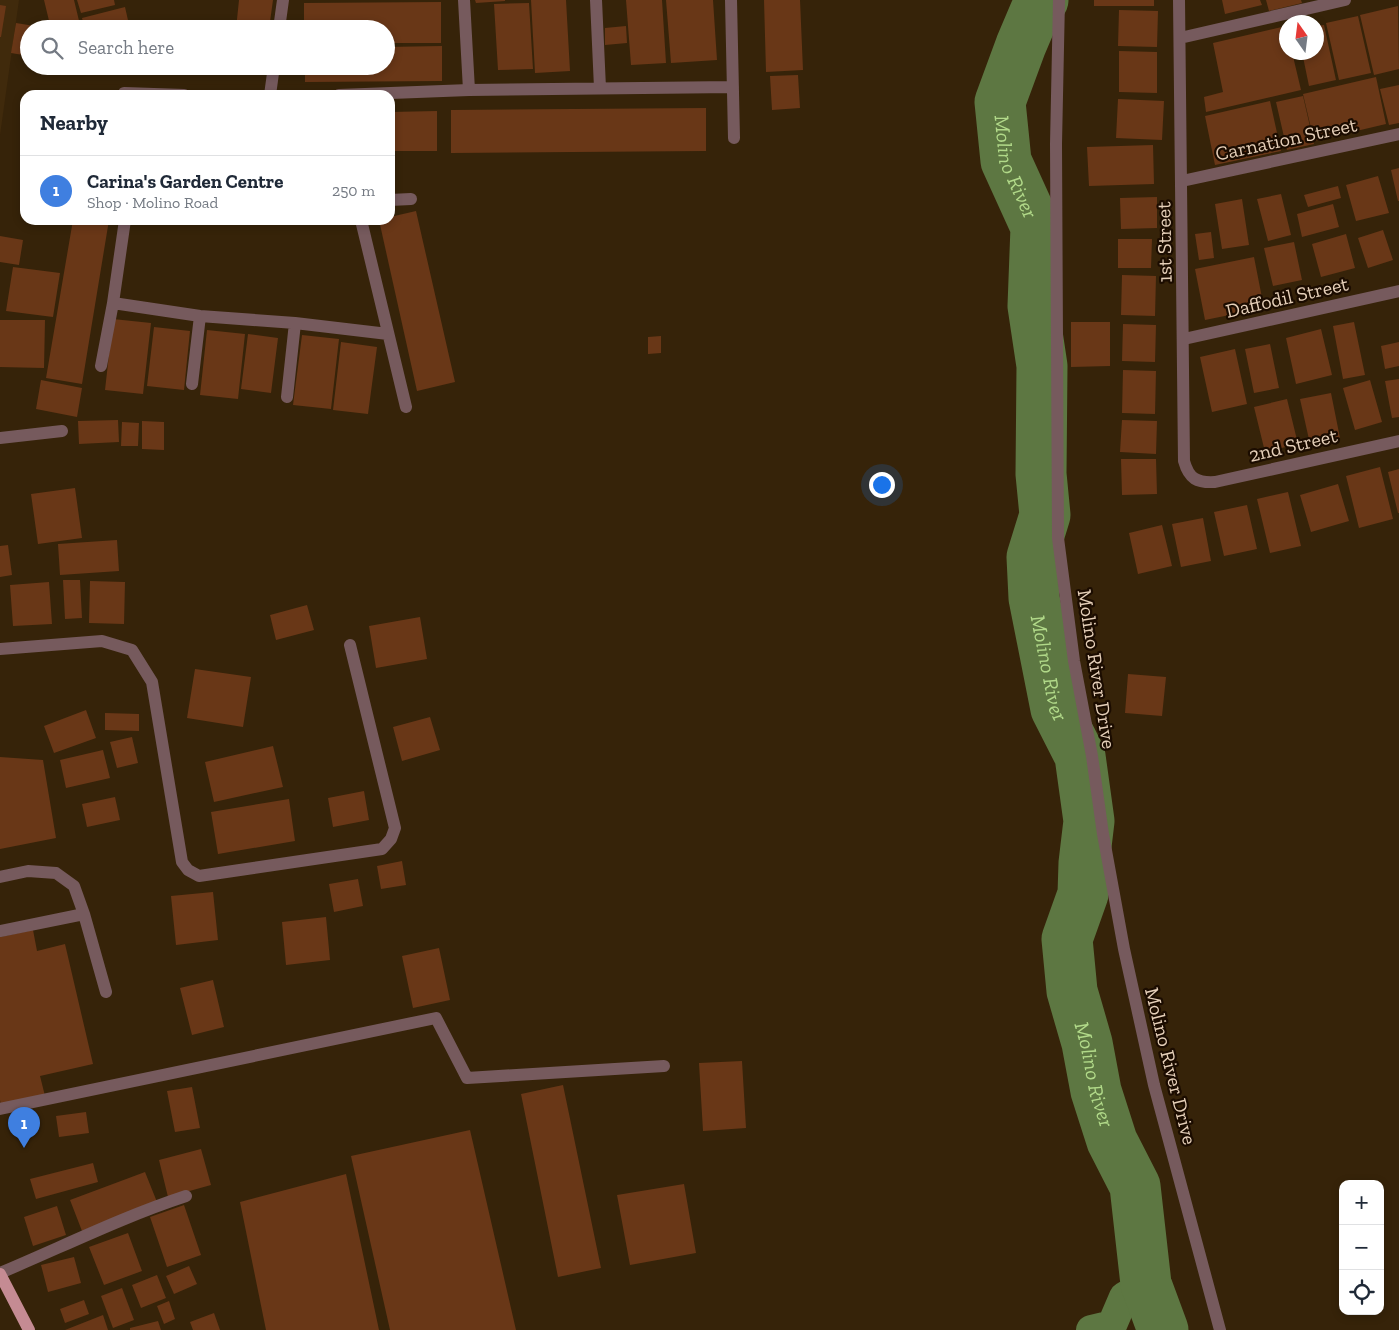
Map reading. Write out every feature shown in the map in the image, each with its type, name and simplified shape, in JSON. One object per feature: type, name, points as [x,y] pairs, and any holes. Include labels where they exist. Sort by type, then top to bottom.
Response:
[{"type":"main road","points":[[0,1273],[29,1330]]},
{"type":"street","points":[[280,20],[283,0]]},
{"type":"street","points":[[464,0],[469,90]]},
{"type":"street","points":[[596,0],[600,88]]},
{"type":"street","points":[[731,0],[734,138]]},
{"type":"street","name":"Molino River Drive","points":[[1059,0],[1056,163],[1059,548],[1074,661],[1124,948],[1154,1086],[1220,1330]]},
{"type":"street","name":"1st Street","points":[[1179,0],[1184,461],[1187,472],[1195,480]]},
{"type":"street","points":[[1180,38],[1345,0]]},
{"type":"street","points":[[271,90],[273,75]]},
{"type":"street","points":[[395,93],[469,90],[734,87]]},
{"type":"street","name":"Carnation Street","points":[[1182,181],[1399,134]]},
{"type":"street","points":[[395,200],[411,199]]},
{"type":"street","points":[[101,366],[113,303],[124,225]]},
{"type":"street","points":[[362,225],[406,407]]},
{"type":"street","name":"Daffodil Street","points":[[1184,339],[1399,291]]},
{"type":"street","points":[[113,303],[200,316],[295,323],[388,334]]},
{"type":"street","points":[[192,384],[200,316]]},
{"type":"street","points":[[287,398],[295,323]]},
{"type":"street","points":[[0,438],[62,431]]},
{"type":"street","name":"2nd Street","points":[[1195,480],[1205,483],[1215,482],[1399,441]]},
{"type":"street","points":[[0,649],[102,641],[132,650],[152,682],[182,862],[188,870],[199,876],[382,849],[391,839],[395,828],[350,645]]},
{"type":"street","points":[[0,877],[28,871],[56,873],[74,886],[106,992]]},
{"type":"street","points":[[0,931],[84,914]]},
{"type":"street","points":[[0,1110],[436,1018],[467,1078],[664,1066]]},
{"type":"street","points":[[0,1273],[80,1240],[143,1210],[186,1196]]},
{"type":"shaded area","points":[[0,0],[19,0],[0,135]]},
{"type":"building","points":[[44,0],[74,0],[79,20],[49,20]]},
{"type":"building","points":[[77,0],[114,0],[115,5],[81,13]]},
{"type":"building","points":[[239,0],[273,0],[270,20],[237,20]]},
{"type":"building","points":[[475,0],[505,0],[505,1],[476,3]]},
{"type":"building","points":[[531,0],[566,0],[570,71],[535,73]]},
{"type":"building","points":[[626,0],[662,0],[666,63],[631,65]]},
{"type":"building","points":[[666,0],[713,0],[717,60],[671,63]]},
{"type":"building","points":[[764,0],[800,0],[803,70],[766,72]]},
{"type":"building","points":[[1094,0],[1154,0],[1154,6],[1094,6]]},
{"type":"building","points":[[1222,0],[1260,0],[1262,5],[1225,14]]},
{"type":"building","points":[[1266,0],[1301,0],[1302,3],[1269,11]]},
{"type":"building","points":[[441,2],[441,43],[395,43],[395,20],[304,20],[304,3]]},
{"type":"building","points":[[529,3],[533,69],[498,70],[494,4]]},
{"type":"building","points":[[0,5],[6,6],[1,37],[0,37]]},
{"type":"building","points":[[1398,6],[1399,69],[1374,75],[1360,15]]},
{"type":"building","points":[[125,7],[128,20],[83,20],[82,18]]},
{"type":"building","points":[[1119,10],[1158,11],[1157,47],[1118,46]]},
{"type":"building","points":[[1358,16],[1371,73],[1339,80],[1326,23]]},
{"type":"building","points":[[16,23],[20,24],[20,54],[11,53]]},
{"type":"building","points":[[1324,25],[1336,80],[1309,86],[1304,60],[1324,60]]},
{"type":"building","points":[[626,26],[627,43],[605,45],[605,28]]},
{"type":"building","points":[[1279,28],[1279,60],[1294,60],[1301,90],[1206,112],[1204,97],[1223,92],[1213,43]]},
{"type":"building","points":[[442,46],[442,81],[305,82],[305,75],[395,75],[395,47]]},
{"type":"building","points":[[1119,51],[1157,52],[1157,93],[1119,92]]},
{"type":"building","points":[[798,75],[800,108],[772,110],[770,76]]},
{"type":"building","points":[[1376,77],[1386,124],[1314,141],[1303,94]]},
{"type":"building","points":[[1399,85],[1399,123],[1389,125],[1380,89]]},
{"type":"building","points":[[1303,96],[1314,144],[1287,150],[1276,102]]},
{"type":"building","points":[[1118,99],[1164,101],[1162,140],[1116,138]]},
{"type":"building","points":[[1270,101],[1281,151],[1215,165],[1205,116]]},
{"type":"building","points":[[706,108],[706,151],[451,153],[451,110]]},
{"type":"building","points":[[437,111],[437,151],[395,151],[395,112]]},
{"type":"building","points":[[1153,145],[1154,184],[1089,186],[1087,147]]},
{"type":"building","points":[[1399,168],[1399,201],[1398,201],[1391,170]]},
{"type":"building","points":[[1378,176],[1389,213],[1356,221],[1346,185]]},
{"type":"building","points":[[1338,186],[1341,198],[1308,207],[1304,195]]},
{"type":"building","points":[[1281,194],[1291,235],[1268,241],[1257,199]]},
{"type":"building","points":[[1157,197],[1157,228],[1121,229],[1120,198]]},
{"type":"building","points":[[1242,199],[1249,245],[1222,249],[1215,204]]},
{"type":"building","points":[[1333,204],[1339,227],[1302,237],[1297,214]]},
{"type":"building","points":[[416,211],[455,382],[417,391],[380,225],[395,225],[395,216]]},
{"type":"building","points":[[72,225],[108,225],[82,384],[46,378]]},
{"type":"building","points":[[1383,230],[1393,260],[1368,268],[1358,238]]},
{"type":"building","points":[[1211,232],[1214,258],[1199,260],[1195,234]]},
{"type":"building","points":[[1346,234],[1355,268],[1321,277],[1312,244]]},
{"type":"building","points":[[0,236],[23,240],[19,265],[0,262]]},
{"type":"building","points":[[1118,239],[1152,239],[1151,268],[1118,268]]},
{"type":"building","points":[[1294,242],[1302,280],[1273,286],[1264,248]]},
{"type":"building","points":[[1254,257],[1264,308],[1205,320],[1195,269]]},
{"type":"building","points":[[13,267],[60,273],[53,317],[6,311]]},
{"type":"building","points":[[1122,275],[1156,276],[1155,316],[1121,315]]},
{"type":"building","points":[[113,319],[151,323],[143,394],[105,390]]},
{"type":"building","points":[[0,320],[45,320],[44,368],[0,367]]},
{"type":"building","points":[[1071,322],[1110,322],[1110,366],[1071,367]]},
{"type":"building","points":[[1354,322],[1365,375],[1343,379],[1333,326]]},
{"type":"building","points":[[1123,324],[1156,325],[1155,362],[1122,361]]},
{"type":"building","points":[[154,327],[190,331],[184,390],[147,386]]},
{"type":"building","points":[[1321,329],[1332,375],[1296,384],[1286,338]]},
{"type":"building","points":[[207,330],[245,334],[238,399],[200,395]]},
{"type":"building","points":[[248,334],[278,338],[271,393],[241,389]]},
{"type":"building","points":[[302,335],[339,339],[331,409],[293,405]]},
{"type":"building","points":[[661,336],[661,353],[648,354],[648,337]]},
{"type":"building","points":[[341,342],[377,347],[368,414],[333,410]]},
{"type":"building","points":[[1399,342],[1399,366],[1385,369],[1381,346]]},
{"type":"building","points":[[1270,344],[1279,388],[1254,393],[1245,349]]},
{"type":"building","points":[[1235,349],[1247,404],[1212,412],[1200,357]]},
{"type":"building","points":[[1123,370],[1156,371],[1155,414],[1122,413]]},
{"type":"building","points":[[1399,379],[1399,417],[1392,418],[1385,381]]},
{"type":"building","points":[[41,380],[82,388],[77,417],[36,409]]},
{"type":"building","points":[[1370,380],[1382,422],[1355,430],[1343,388]]},
{"type":"building","points":[[1331,393],[1340,438],[1310,444],[1300,399]]},
{"type":"building","points":[[1287,399],[1298,444],[1265,452],[1254,407]]},
{"type":"building","points":[[118,420],[119,442],[79,444],[78,421]]},
{"type":"building","points":[[1122,420],[1157,421],[1156,454],[1120,452]]},
{"type":"building","points":[[142,421],[164,422],[164,450],[142,449]]},
{"type":"building","points":[[122,422],[139,423],[138,446],[121,446]]},
{"type":"building","points":[[1121,459],[1156,459],[1157,494],[1122,495]]},
{"type":"building","points":[[1380,467],[1393,519],[1359,528],[1346,476]]},
{"type":"building","points":[[1399,469],[1399,513],[1398,513],[1388,472]]},
{"type":"building","points":[[1338,484],[1349,521],[1311,532],[1300,495]]},
{"type":"building","points":[[75,488],[82,538],[38,544],[31,494]]},
{"type":"building","points":[[1288,492],[1301,546],[1270,553],[1257,499]]},
{"type":"building","points":[[1247,505],[1257,549],[1224,556],[1214,512]]},
{"type":"building","points":[[1203,518],[1211,561],[1181,567],[1172,524]]},
{"type":"building","points":[[1162,525],[1172,566],[1138,574],[1129,533]]},
{"type":"building","points":[[117,540],[119,571],[60,575],[58,544]]},
{"type":"building","points":[[8,545],[12,575],[0,577],[0,546]]},
{"type":"building","points":[[63,580],[80,580],[82,618],[65,619]]},
{"type":"building","points":[[90,581],[125,582],[124,624],[89,623]]},
{"type":"building","points":[[49,582],[52,624],[13,626],[10,585]]},
{"type":"building","points":[[307,605],[314,630],[276,640],[270,615]]},
{"type":"building","points":[[420,617],[427,659],[376,668],[369,626]]},
{"type":"building","points":[[195,669],[251,677],[243,727],[187,718]]},
{"type":"building","points":[[1128,674],[1166,677],[1162,716],[1125,713]]},
{"type":"building","points":[[86,710],[96,738],[54,753],[44,726]]},
{"type":"building","points":[[105,713],[139,714],[139,731],[105,730]]},
{"type":"building","points":[[430,717],[440,750],[402,761],[393,727]]},
{"type":"building","points":[[132,737],[138,763],[117,768],[110,742]]},
{"type":"building","points":[[273,746],[283,787],[214,802],[205,762]]},
{"type":"building","points":[[103,750],[110,778],[66,788],[60,760]]},
{"type":"building","points":[[0,757],[43,760],[56,838],[0,849]]},
{"type":"building","points":[[364,791],[369,820],[333,827],[328,798]]},
{"type":"building","points":[[115,797],[120,820],[87,827],[82,804]]},
{"type":"building","points":[[289,799],[295,841],[218,854],[211,812]]},
{"type":"building","points":[[402,861],[406,885],[381,889],[377,866]]},
{"type":"building","points":[[358,879],[363,906],[334,912],[329,884]]},
{"type":"building","points":[[213,892],[218,940],[176,945],[171,896]]},
{"type":"building","points":[[326,917],[330,960],[286,965],[282,922]]},
{"type":"building","points":[[33,930],[37,951],[65,944],[93,1064],[40,1076],[45,1096],[1,1106],[0,937]]},
{"type":"building","points":[[439,948],[450,1000],[413,1008],[402,956]]},
{"type":"building","points":[[213,980],[224,1027],[192,1035],[180,988]]},
{"type":"building","points":[[742,1061],[746,1128],[703,1131],[699,1063]]},
{"type":"building","points":[[563,1085],[601,1268],[558,1277],[521,1094]]},
{"type":"building","points":[[192,1087],[200,1128],[175,1132],[167,1091]]},
{"type":"building","points":[[86,1112],[89,1133],[59,1137],[56,1116]]},
{"type":"building","points":[[470,1130],[516,1330],[390,1330],[351,1156]]},
{"type":"building","points":[[201,1149],[211,1185],[168,1197],[159,1160]]},
{"type":"building","points":[[93,1163],[98,1182],[36,1199],[30,1179]]},
{"type":"building","points":[[145,1172],[157,1202],[82,1231],[70,1200]]},
{"type":"building","points":[[346,1174],[379,1330],[266,1330],[240,1202]]},
{"type":"building","points":[[684,1184],[696,1253],[630,1265],[617,1195]]},
{"type":"building","points":[[184,1205],[201,1255],[167,1267],[150,1217]]},
{"type":"building","points":[[57,1206],[66,1235],[33,1246],[24,1217]]},
{"type":"building","points":[[128,1233],[142,1271],[104,1285],[89,1247]]},
{"type":"building","points":[[74,1257],[81,1283],[48,1292],[41,1265]]},
{"type":"building","points":[[189,1266],[197,1284],[174,1294],[166,1276]]},
{"type":"building","points":[[157,1275],[166,1298],[141,1308],[132,1285]]},
{"type":"building","points":[[122,1288],[134,1320],[113,1328],[101,1296]]},
{"type":"building","points":[[84,1300],[89,1314],[65,1323],[60,1309]]},
{"type":"building","points":[[169,1301],[175,1319],[164,1324],[157,1306]]},
{"type":"building","points":[[214,1313],[220,1330],[193,1330],[190,1322]]},
{"type":"building","points":[[103,1315],[108,1330],[65,1330]]},
{"type":"building","points":[[158,1321],[161,1330],[130,1330],[130,1328]]},
{"type":"waterway","name":"Molino River","points":[[1043,0],[1035,12],[1021,45],[1000,102],[1006,161],[1036,227],[1033,306],[1042,366],[1041,474],[1045,515],[1032,557],[1034,598],[1056,709],[1080,756],[1089,821],[1084,863],[1083,894],[1067,939],[1072,991],[1087,1043],[1096,1091],[1112,1141],[1135,1186],[1146,1284],[1163,1330]]},
{"type":"waterway","points":[[1091,1330],[1112,1325],[1124,1297],[1146,1284]]},
{"type":"place","name":"Carina's Garden Centre","points":[[24,1148]]}]
